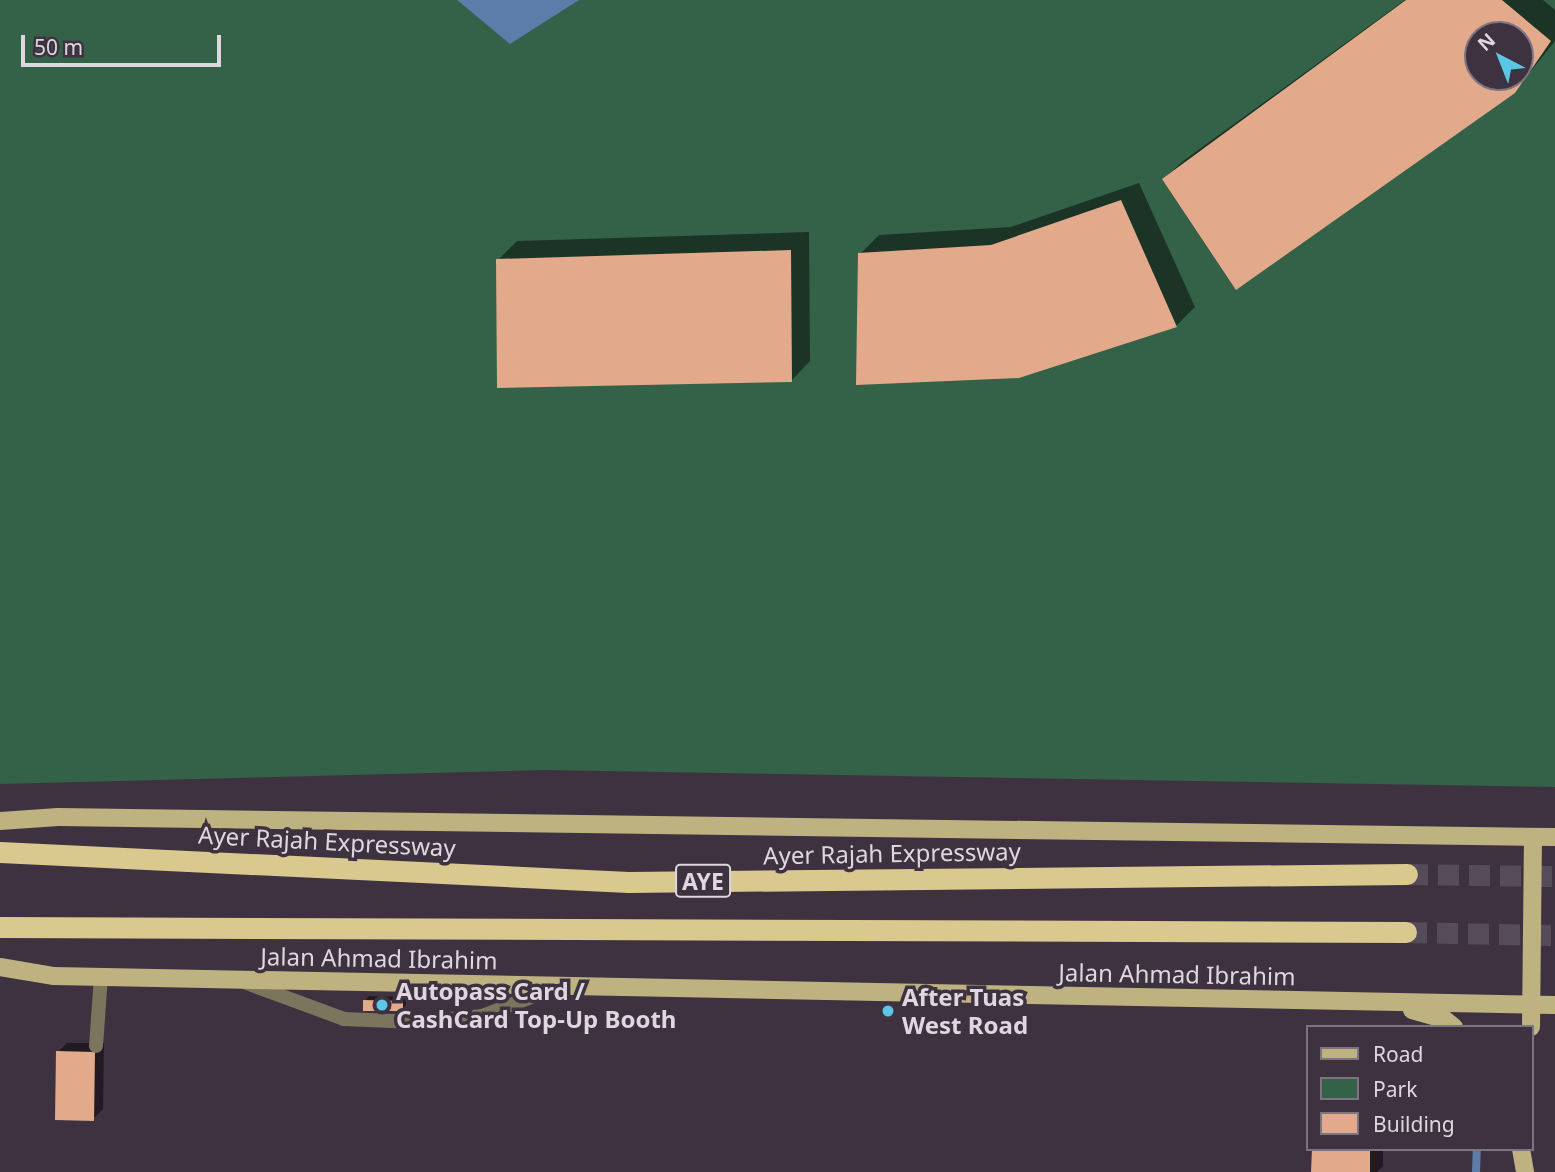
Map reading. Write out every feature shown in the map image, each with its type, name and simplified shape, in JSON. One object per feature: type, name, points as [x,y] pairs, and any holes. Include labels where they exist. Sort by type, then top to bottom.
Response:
[{"type":"highway","name":"Ayer Rajah Expressway","points":[[0,852],[628,882],[1408,874]]},
{"type":"highway","name":"AYE","points":[[0,927],[1406,932]]},
{"type":"main road","points":[[0,821],[99,817],[1555,837]]},
{"type":"main road","points":[[1531,1025],[1534,1006],[1533,837]]},
{"type":"main road","name":"Jalan Ahmad Ibrahim","points":[[0,967],[54,976],[1555,1005]]},
{"type":"main road","points":[[1385,1003],[1444,1019],[1452,1025]]},
{"type":"main road","points":[[1522,1151],[1527,1172]]},
{"type":"main road","points":[[1527,1172],[1529,1151]]},
{"type":"lane","points":[[96,1046],[101,977]]},
{"type":"lane","points":[[237,980],[344,1019],[416,1021],[482,1016],[559,986]]},
{"type":"green space","points":[[0,0],[1555,0],[1555,787],[544,770],[0,784]]},
{"type":"water","points":[[457,0],[579,0],[510,44]]},
{"type":"building","points":[[1406,0],[1502,0],[1527,21],[1464,21],[1464,91],[1516,91],[1515,93],[1236,290],[1162,179]]},
{"type":"building","points":[[1534,27],[1551,41],[1534,66]]},
{"type":"building","points":[[1121,200],[1177,327],[1019,378],[856,385],[858,253],[991,245]]},
{"type":"building","points":[[791,250],[792,382],[497,388],[496,259]]},
{"type":"building","points":[[363,1000],[403,1001],[403,1011],[363,1011]]},
{"type":"building","points":[[56,1051],[95,1052],[94,1121],[55,1120]]},
{"type":"building","points":[[1312,1151],[1370,1151],[1370,1172],[1311,1172]]},
{"type":"waterway","points":[[1476,1172],[1477,1151]]},
{"type":"tunnel","points":[[1407,874],[1555,876]]},
{"type":"tunnel","points":[[1406,932],[1555,935]]},
{"type":"place","name":"Autopass Card / CashCard Top-Up Booth","points":[[382,1005]]},
{"type":"place","name":"After Tuas West Road","points":[[888,1011]]}]
